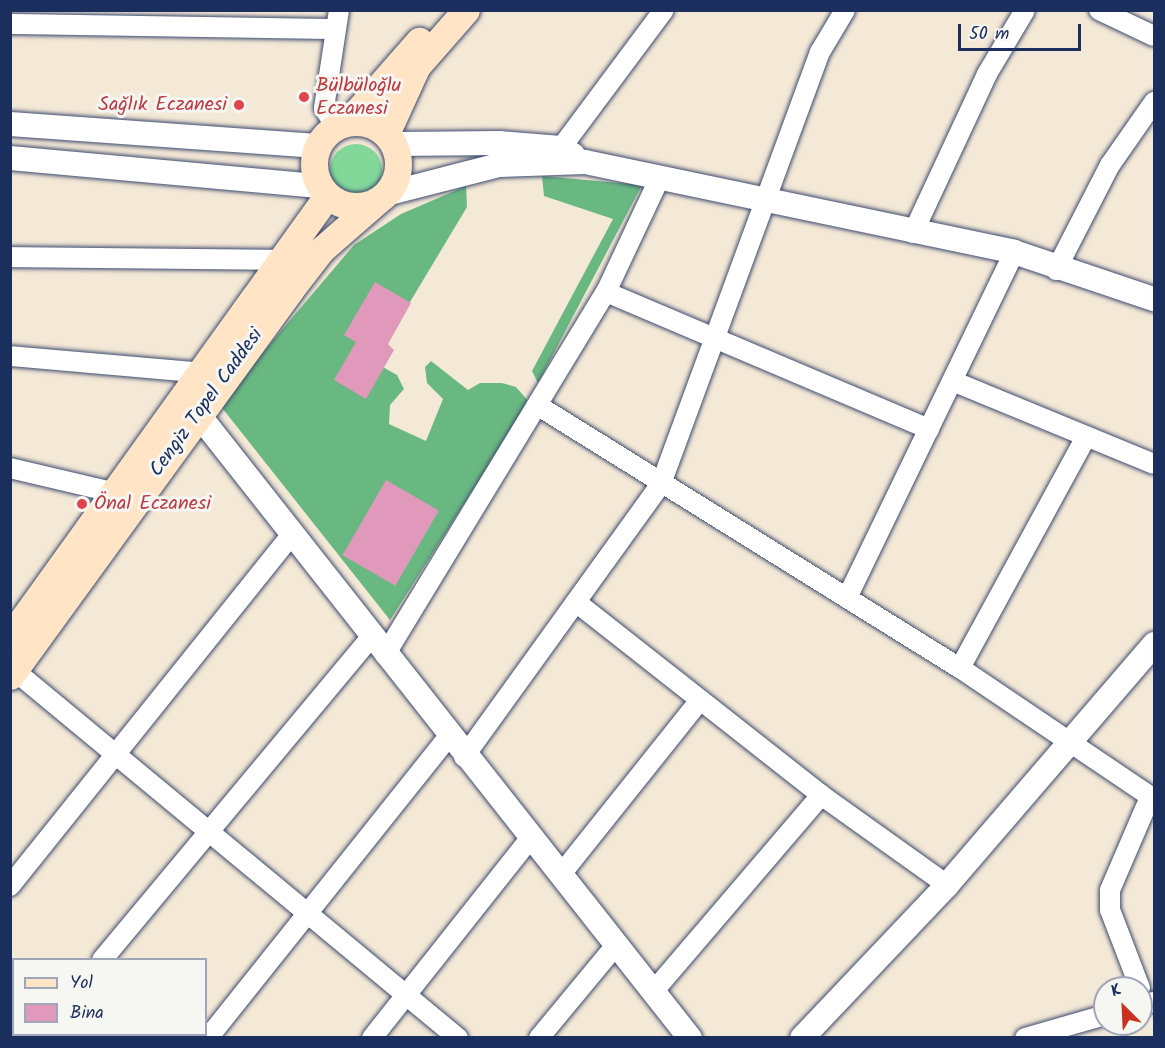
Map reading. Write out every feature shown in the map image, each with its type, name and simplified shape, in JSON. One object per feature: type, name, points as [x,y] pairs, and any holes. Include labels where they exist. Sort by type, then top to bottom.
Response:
[{"type":"main road","points":[[445,10],[334,132],[314,166],[323,191],[351,207],[381,198],[398,170],[389,139],[417,66],[466,10]]},
{"type":"main road","points":[[334,132],[389,139]]},
{"type":"main road","name":"Cengiz Topel Caddesi","points":[[10,637],[117,494],[284,260],[323,191]]},
{"type":"main road","name":"Cengiz Topel Caddesi","points":[[13,673],[198,414],[321,250],[381,198]]},
{"type":"street","points":[[561,148],[664,10]]},
{"type":"street","points":[[464,756],[661,484],[769,199],[820,52],[845,10]]},
{"type":"street","points":[[914,233],[987,74],[1025,10]]},
{"type":"street","points":[[1099,10],[1155,36]]},
{"type":"street","points":[[10,24],[337,20],[324,108],[334,132],[10,124]]},
{"type":"street","points":[[1056,270],[1110,165],[1155,102]]},
{"type":"street","points":[[389,139],[561,148],[585,162]]},
{"type":"street","points":[[10,158],[323,191]]},
{"type":"street","points":[[381,198],[499,165],[585,162],[769,199],[914,233],[1014,252],[1056,270],[1155,300]]},
{"type":"street","points":[[104,958],[378,646],[537,405],[606,292],[660,177]]},
{"type":"street","points":[[847,598],[929,429],[955,381],[1014,252]]},
{"type":"street","points":[[10,256],[284,260]]},
{"type":"street","points":[[606,292],[929,429]]},
{"type":"street","points":[[10,356],[203,373]]},
{"type":"street","points":[[955,381],[1155,464]]},
{"type":"street","points":[[537,405],[960,668],[1068,745],[1152,798],[1110,890],[1110,910],[1136,976]]},
{"type":"street","points":[[198,414],[290,537],[464,756],[562,873],[690,1038]]},
{"type":"street","points":[[960,668],[1086,437]]},
{"type":"street","points":[[10,468],[117,494]]},
{"type":"street","points":[[10,886],[115,752],[290,537]]},
{"type":"street","points":[[576,602],[821,795],[946,885]]},
{"type":"street","points":[[802,1038],[817,1029],[946,885],[1155,644]]},
{"type":"street","points":[[13,673],[213,832],[458,1038]]},
{"type":"street","points":[[562,873],[700,700]]},
{"type":"street","points":[[207,1038],[449,736]]},
{"type":"street","points":[[653,992],[821,795]]},
{"type":"street","points":[[372,1038],[532,836]]},
{"type":"street","points":[[538,1038],[616,945]]},
{"type":"street","points":[[1026,1038],[1093,1018]]},
{"type":"green space","points":[[351,144],[361,144],[371,148],[378,155],[382,170],[378,185],[371,192],[361,196],[351,196],[341,192],[334,185],[330,175],[330,165],[334,155],[341,148]]},
{"type":"green space","points":[[542,176],[642,185],[538,383],[532,371],[613,219],[544,196]]},
{"type":"green space","points":[[466,186],[467,207],[374,362],[397,375],[404,389],[390,405],[389,424],[426,441],[443,399],[427,383],[425,367],[431,361],[468,390],[480,383],[502,383],[516,387],[529,402],[390,620],[219,404],[354,245],[401,214]]},
{"type":"building","points":[[375,282],[411,303],[388,344],[394,350],[366,399],[334,380],[356,342],[344,335]]},
{"type":"building","points":[[386,480],[439,510],[395,586],[342,555]]},
{"type":"place","name":"Bülbüloğlu Eczanesi","points":[[304,97]]},
{"type":"place","name":"Sağlık Eczanesi","points":[[239,105]]},
{"type":"place","name":"Önal Eczanesi","points":[[82,504]]}]
